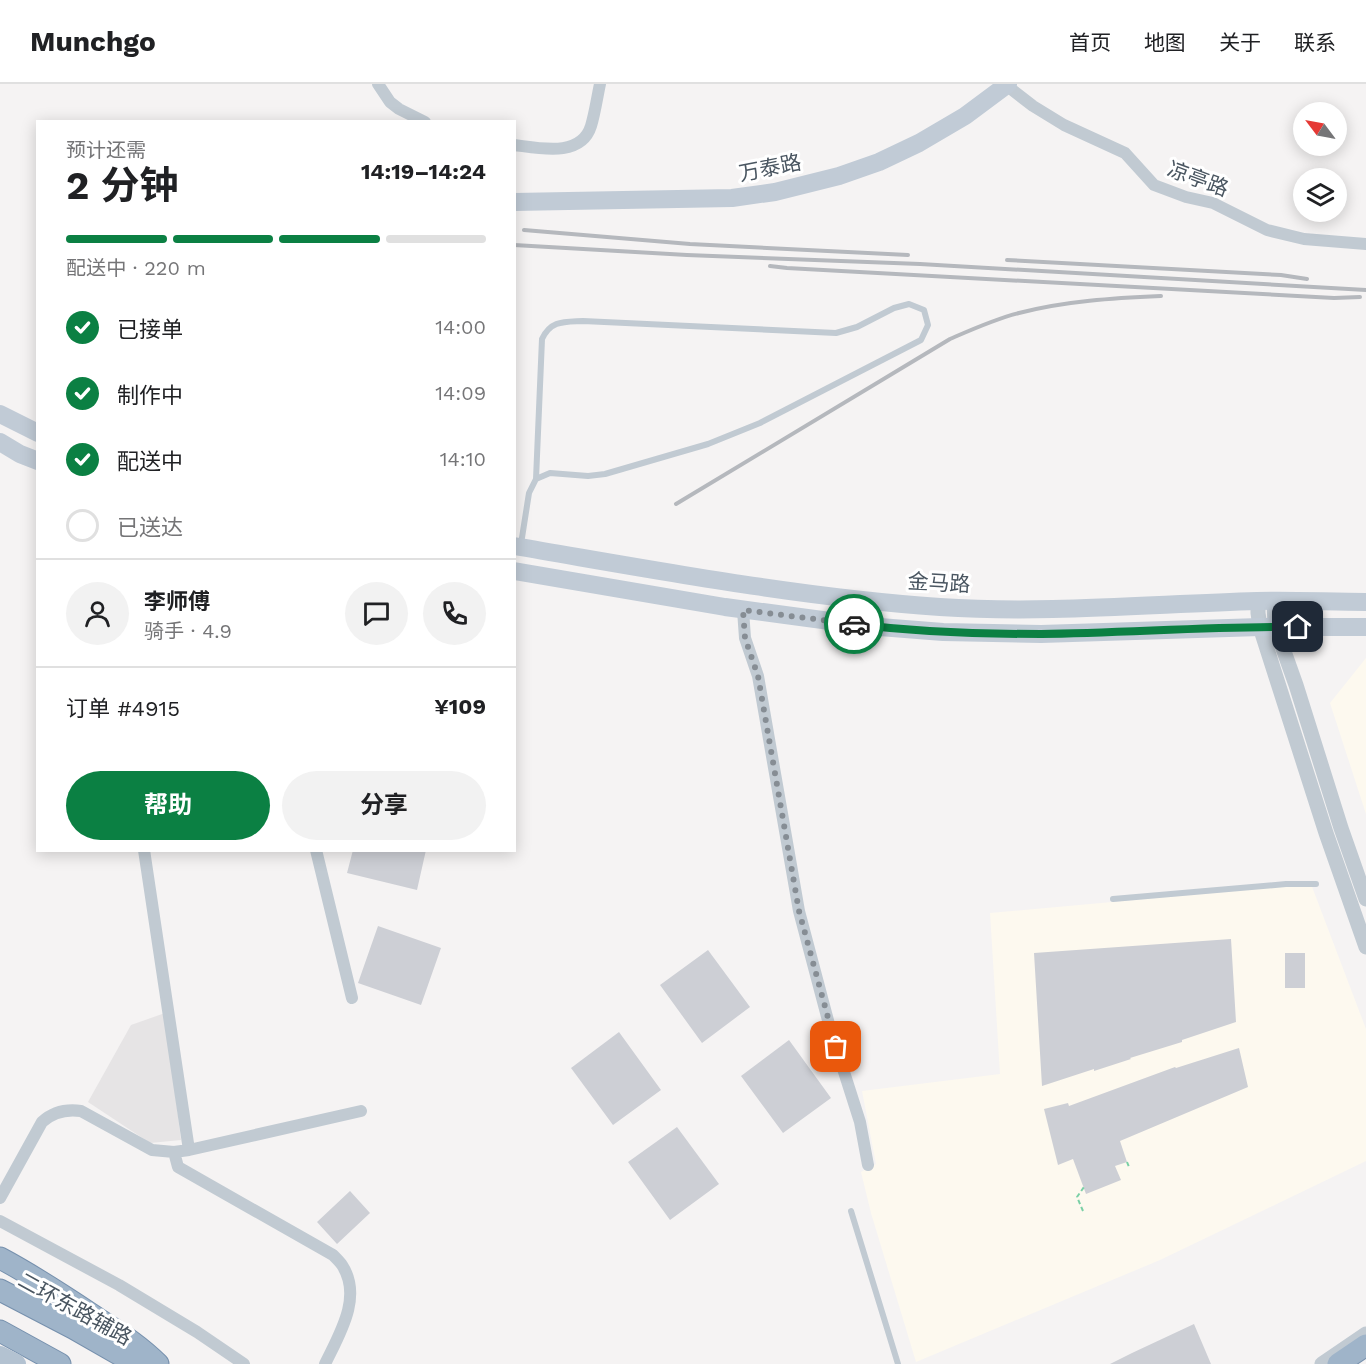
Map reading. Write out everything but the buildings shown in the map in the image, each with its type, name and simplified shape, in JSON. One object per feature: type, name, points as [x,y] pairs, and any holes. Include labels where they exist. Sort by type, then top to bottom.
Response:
[{"type":"highway","points":[[0,1258],[43,1282],[128,1338],[158,1364]]},
{"type":"highway","points":[[0,1292],[73,1328],[136,1364]]},
{"type":"highway","points":[[0,1332],[58,1364]]},
{"type":"highway","points":[[1338,1364],[1366,1345]]},
{"type":"main road","name":"万泰路","points":[[516,192],[731,188],[773,182],[836,166],[875,153],[915,135],[1002,84]]},
{"type":"main road","name":"万泰路","points":[[516,202],[732,198],[775,192],[839,176],[919,143],[965,116],[1002,84]]},
{"type":"main road","points":[[0,414],[36,432]]},
{"type":"main road","points":[[0,442],[36,460]]},
{"type":"main road","name":"金马路","points":[[517,547],[727,583],[868,601],[942,607],[1039,609],[1266,601],[1366,602]]},
{"type":"main road","points":[[516,572],[743,610],[867,626],[943,632],[1041,634],[1268,626],[1366,627]]},
{"type":"main road","name":"二环东路辅路","points":[[0,1292],[129,1364]]},
{"type":"main road","points":[[0,1356],[16,1364]]},
{"type":"street","points":[[378,84],[390,102],[421,120]]},
{"type":"street","points":[[516,145],[547,149],[568,148],[581,141],[590,129],[600,84]]},
{"type":"street","name":"凉亭路","points":[[1002,84],[1064,125],[1125,153],[1154,185],[1186,197],[1213,203],[1267,230],[1304,239],[1366,244]]},
{"type":"street","points":[[1266,601],[1258,613],[1268,626],[1296,685],[1366,899]]},
{"type":"street","points":[[743,610],[745,638],[758,676],[799,911],[830,1028],[860,1122],[868,1165]]},
{"type":"street","points":[[1268,626],[1326,833],[1366,947]]},
{"type":"street","points":[[144,852],[189,1150]]},
{"type":"street","points":[[316,852],[352,998]]},
{"type":"street","points":[[0,1198],[42,1122],[48,1116],[70,1109],[81,1111],[152,1150],[174,1152],[362,1111]]},
{"type":"street","points":[[174,1152],[178,1167],[333,1255],[342,1265],[348,1279],[351,1298],[347,1317],[325,1364]]},
{"type":"street","points":[[1,1223],[128,1291],[197,1332],[244,1364]]},
{"type":"street","points":[[1322,1364],[1366,1334]]},
{"type":"lane","points":[[517,547],[529,493],[536,478],[542,339],[551,326],[558,323],[583,321],[836,333],[856,327],[894,308],[909,304],[924,310],[928,325],[921,340],[760,423],[708,444],[605,474],[588,476],[550,473],[536,478]]},
{"type":"lane","points":[[1113,899],[1287,884],[1316,884]]},
{"type":"lane","points":[[850,1211],[898,1364]]},
{"type":"path","points":[[1127,1162],[1129,1167]]},
{"type":"path","points":[[1083,1211],[1077,1197],[1084,1187]]},
{"type":"shaded area","points":[[1366,658],[1366,814],[1330,703]]},
{"type":"shaded area","points":[[1311,884],[1366,1029],[1366,1161],[1160,1260],[916,1362],[861,1172],[876,1164],[862,1091],[1000,1074],[990,913]]},
{"type":"shaded area","points":[[165,1013],[181,1140],[150,1143],[88,1102],[131,1025]]},
{"type":"railway","points":[[524,230],[690,244],[908,255]]},
{"type":"railway","points":[[516,245],[687,255],[920,264],[1366,290]]},
{"type":"railway","points":[[1007,260],[1281,275],[1307,279]]},
{"type":"railway","points":[[770,266],[1334,298],[1360,297]]},
{"type":"railway","points":[[676,504],[950,339],[1010,315],[1036,309],[1108,299],[1161,296]]},
{"type":"way so far","points":[[836,1047],[799,911],[758,676],[745,638],[743,610],[854,624]]},
{"type":"route","points":[[854,624],[943,632],[1041,634],[1298,627]]}]
